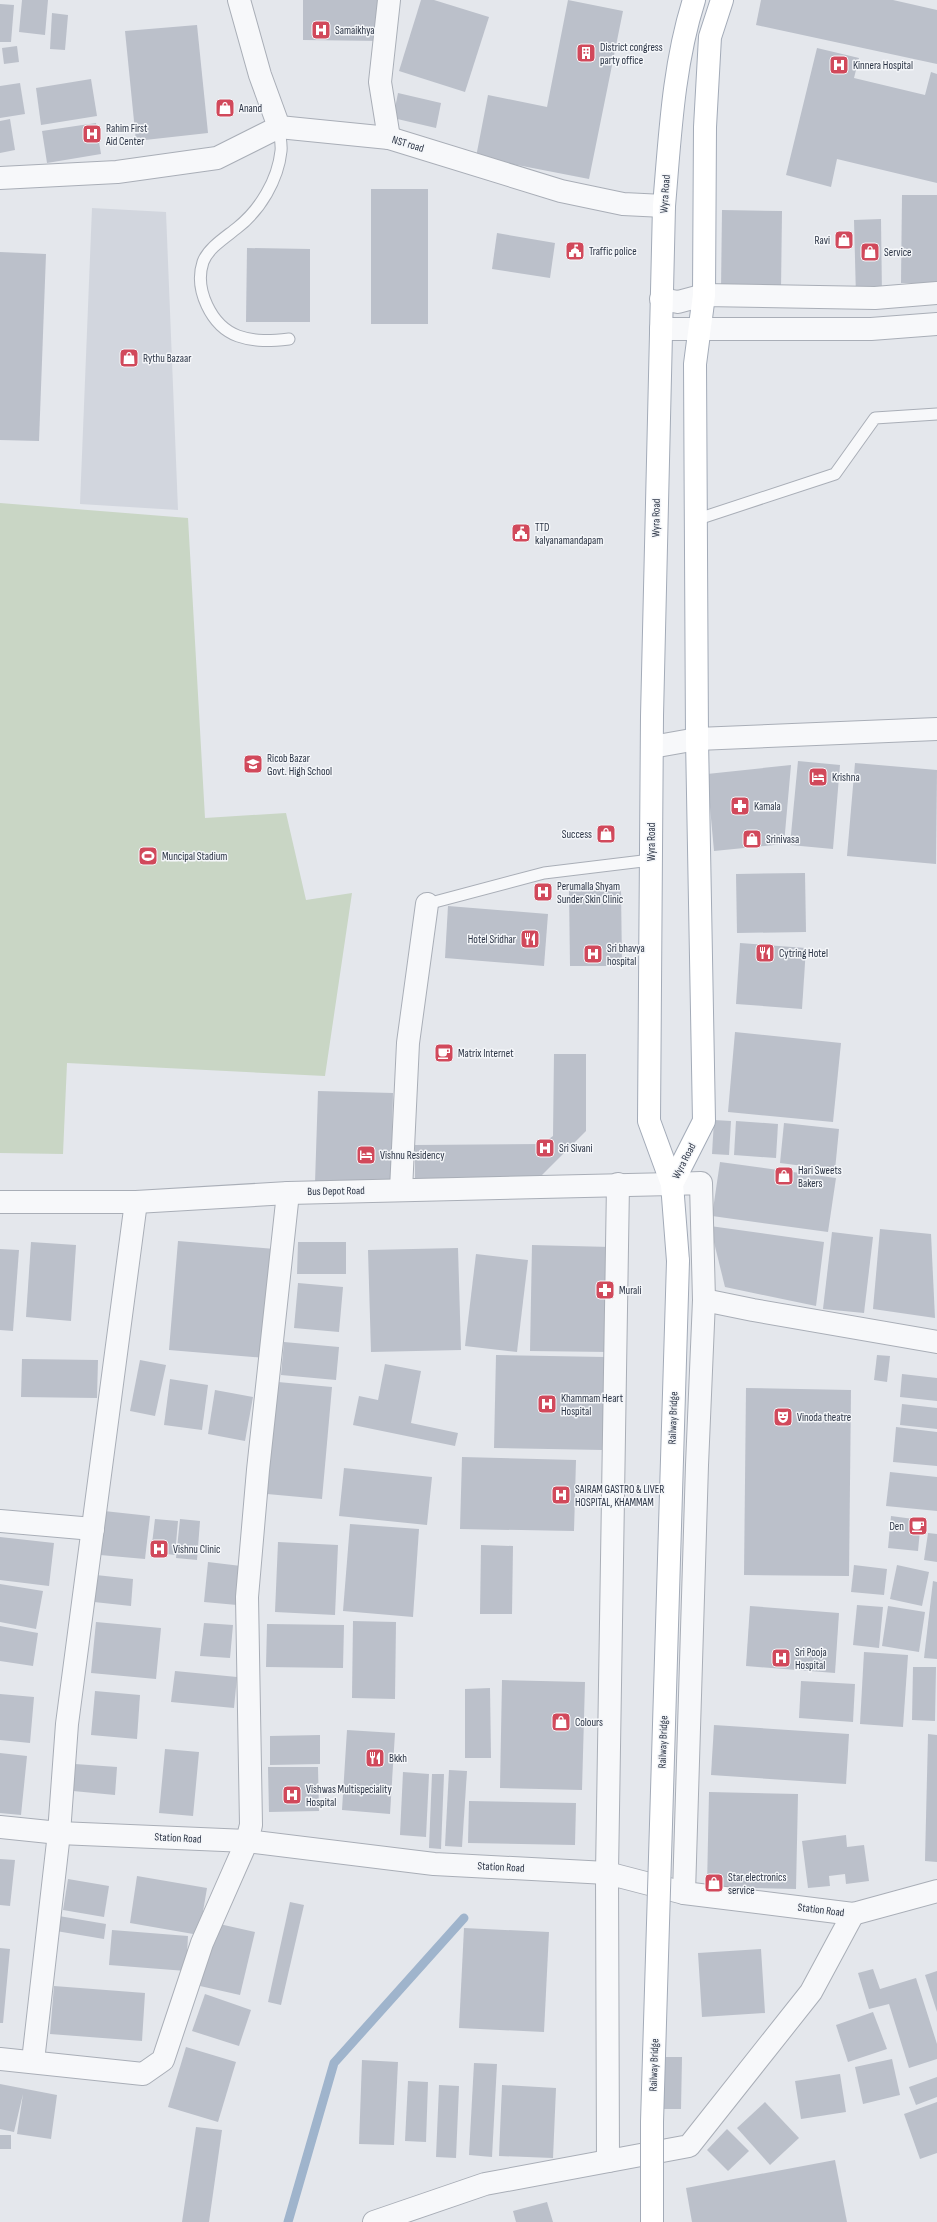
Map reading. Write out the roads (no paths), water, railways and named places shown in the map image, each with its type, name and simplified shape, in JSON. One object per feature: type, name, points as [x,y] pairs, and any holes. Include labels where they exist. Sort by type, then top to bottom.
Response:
[{"type":"main road","name":"Wyra Road","points":[[672,1184],[649,1121],[652,747],[664,206],[671,122],[683,34],[694,0]]},
{"type":"main road","name":"Wyra Road","points":[[672,1184],[704,1121],[696,739],[695,364],[704,295],[705,127],[710,44],[722,0]]},
{"type":"main road","name":"Railway Bridge","points":[[652,2222],[653,2114],[678,1261],[672,1184]]},
{"type":"street","points":[[0,178],[117,172],[217,158],[278,127],[260,75],[240,0]]},
{"type":"street","points":[[389,138],[380,82],[390,0]]},
{"type":"street","name":"NST road","points":[[278,127],[389,138],[561,191],[624,204],[664,206]]},
{"type":"street","points":[[661,299],[678,302],[704,295],[875,298],[937,292]]},
{"type":"street","points":[[661,329],[871,329],[937,324]]},
{"type":"street","points":[[652,747],[696,739],[937,729]]},
{"type":"street","points":[[401,1190],[408,1043],[427,904]]},
{"type":"street","name":"Bus Depot Road","points":[[0,1202],[136,1202],[288,1192],[563,1188],[618,1184],[701,1183],[704,1300]]},
{"type":"street","points":[[608,2161],[607,1873],[618,1184]]},
{"type":"street","points":[[0,2058],[143,2074],[163,2060],[202,1943],[247,1842],[251,1825],[247,1597],[258,1470],[288,1192]]},
{"type":"street","points":[[33,2061],[59,1833],[67,1724],[136,1202]]},
{"type":"street","points":[[684,1893],[696,1465],[704,1300],[937,1342]]},
{"type":"street","points":[[0,1521],[93,1529]]},
{"type":"street","name":"Station Road","points":[[0,1827],[59,1833],[247,1842],[434,1864],[607,1873],[684,1893],[853,1914],[937,1891]]},
{"type":"street","points":[[374,2222],[485,2184],[689,2146],[811,1992],[853,1914]]},
{"type":"lane","points":[[278,127],[281,149],[278,166],[270,187],[254,213],[218,242],[204,262],[201,280],[205,301],[219,324],[237,335],[265,342],[288,339]]},
{"type":"lane","points":[[695,520],[835,474],[874,418],[937,414]]},
{"type":"lane","points":[[427,904],[544,874],[651,860]]},
{"type":"waterway","points":[[288,2222],[334,2063],[464,1918]]},
{"type":"place","name":"Samaikhya","points":[[321,30]]},
{"type":"place","name":"District congress party office","points":[[586,53]]},
{"type":"place","name":"Kinnera Hospital","points":[[839,65]]},
{"type":"place","name":"Anand","points":[[225,108]]},
{"type":"place","name":"Rahim First Aid Center","points":[[92,134]]},
{"type":"place","name":"Ravi","points":[[844,240]]},
{"type":"place","name":"Traffic police","points":[[575,251]]},
{"type":"place","name":"Service","points":[[870,252]]},
{"type":"place","name":"Rythu Bazaar","points":[[129,358]]},
{"type":"place","name":"TTD kalyanamandapam","points":[[521,533]]},
{"type":"place","name":"Ricob Bazar Govt. High School","points":[[253,764]]},
{"type":"place","name":"Krishna","points":[[818,777]]},
{"type":"place","name":"Kamala","points":[[740,806]]},
{"type":"place","name":"Success","points":[[606,834]]},
{"type":"place","name":"Srinivasa","points":[[752,839]]},
{"type":"place","name":"Muncipal Stadium","points":[[148,856]]},
{"type":"place","name":"Perumalla Shyam Sunder Skin Clinic","points":[[543,892]]},
{"type":"place","name":"Hotel Sridhar","points":[[530,939]]},
{"type":"place","name":"Cytring Hotel","points":[[765,953]]},
{"type":"place","name":"Sri bhavya hospital","points":[[593,954]]},
{"type":"place","name":"Matrix Internet","points":[[444,1053]]},
{"type":"place","name":"Sri Sivani","points":[[545,1148]]},
{"type":"place","name":"Vishnu Residency","points":[[366,1155]]},
{"type":"place","name":"Hari Sweets Bakers","points":[[784,1176]]},
{"type":"place","name":"Murali","points":[[605,1290]]},
{"type":"place","name":"Khammam Heart Hospital","points":[[547,1404]]},
{"type":"place","name":"Vinoda theatre","points":[[783,1417]]},
{"type":"place","name":"SAIRAM GASTRO & LIVER HOSPITAL, KHAMMAM","points":[[561,1495]]},
{"type":"place","name":"Den","points":[[918,1526]]},
{"type":"place","name":"Vishnu Clinic","points":[[159,1549]]},
{"type":"place","name":"Sri Pooja Hospital","points":[[781,1658]]},
{"type":"place","name":"Colours","points":[[561,1722]]},
{"type":"place","name":"Bkkh","points":[[375,1758]]},
{"type":"place","name":"Vishwas Multispeciality Hospital","points":[[292,1795]]},
{"type":"place","name":"Star electronics service","points":[[714,1883]]}]
